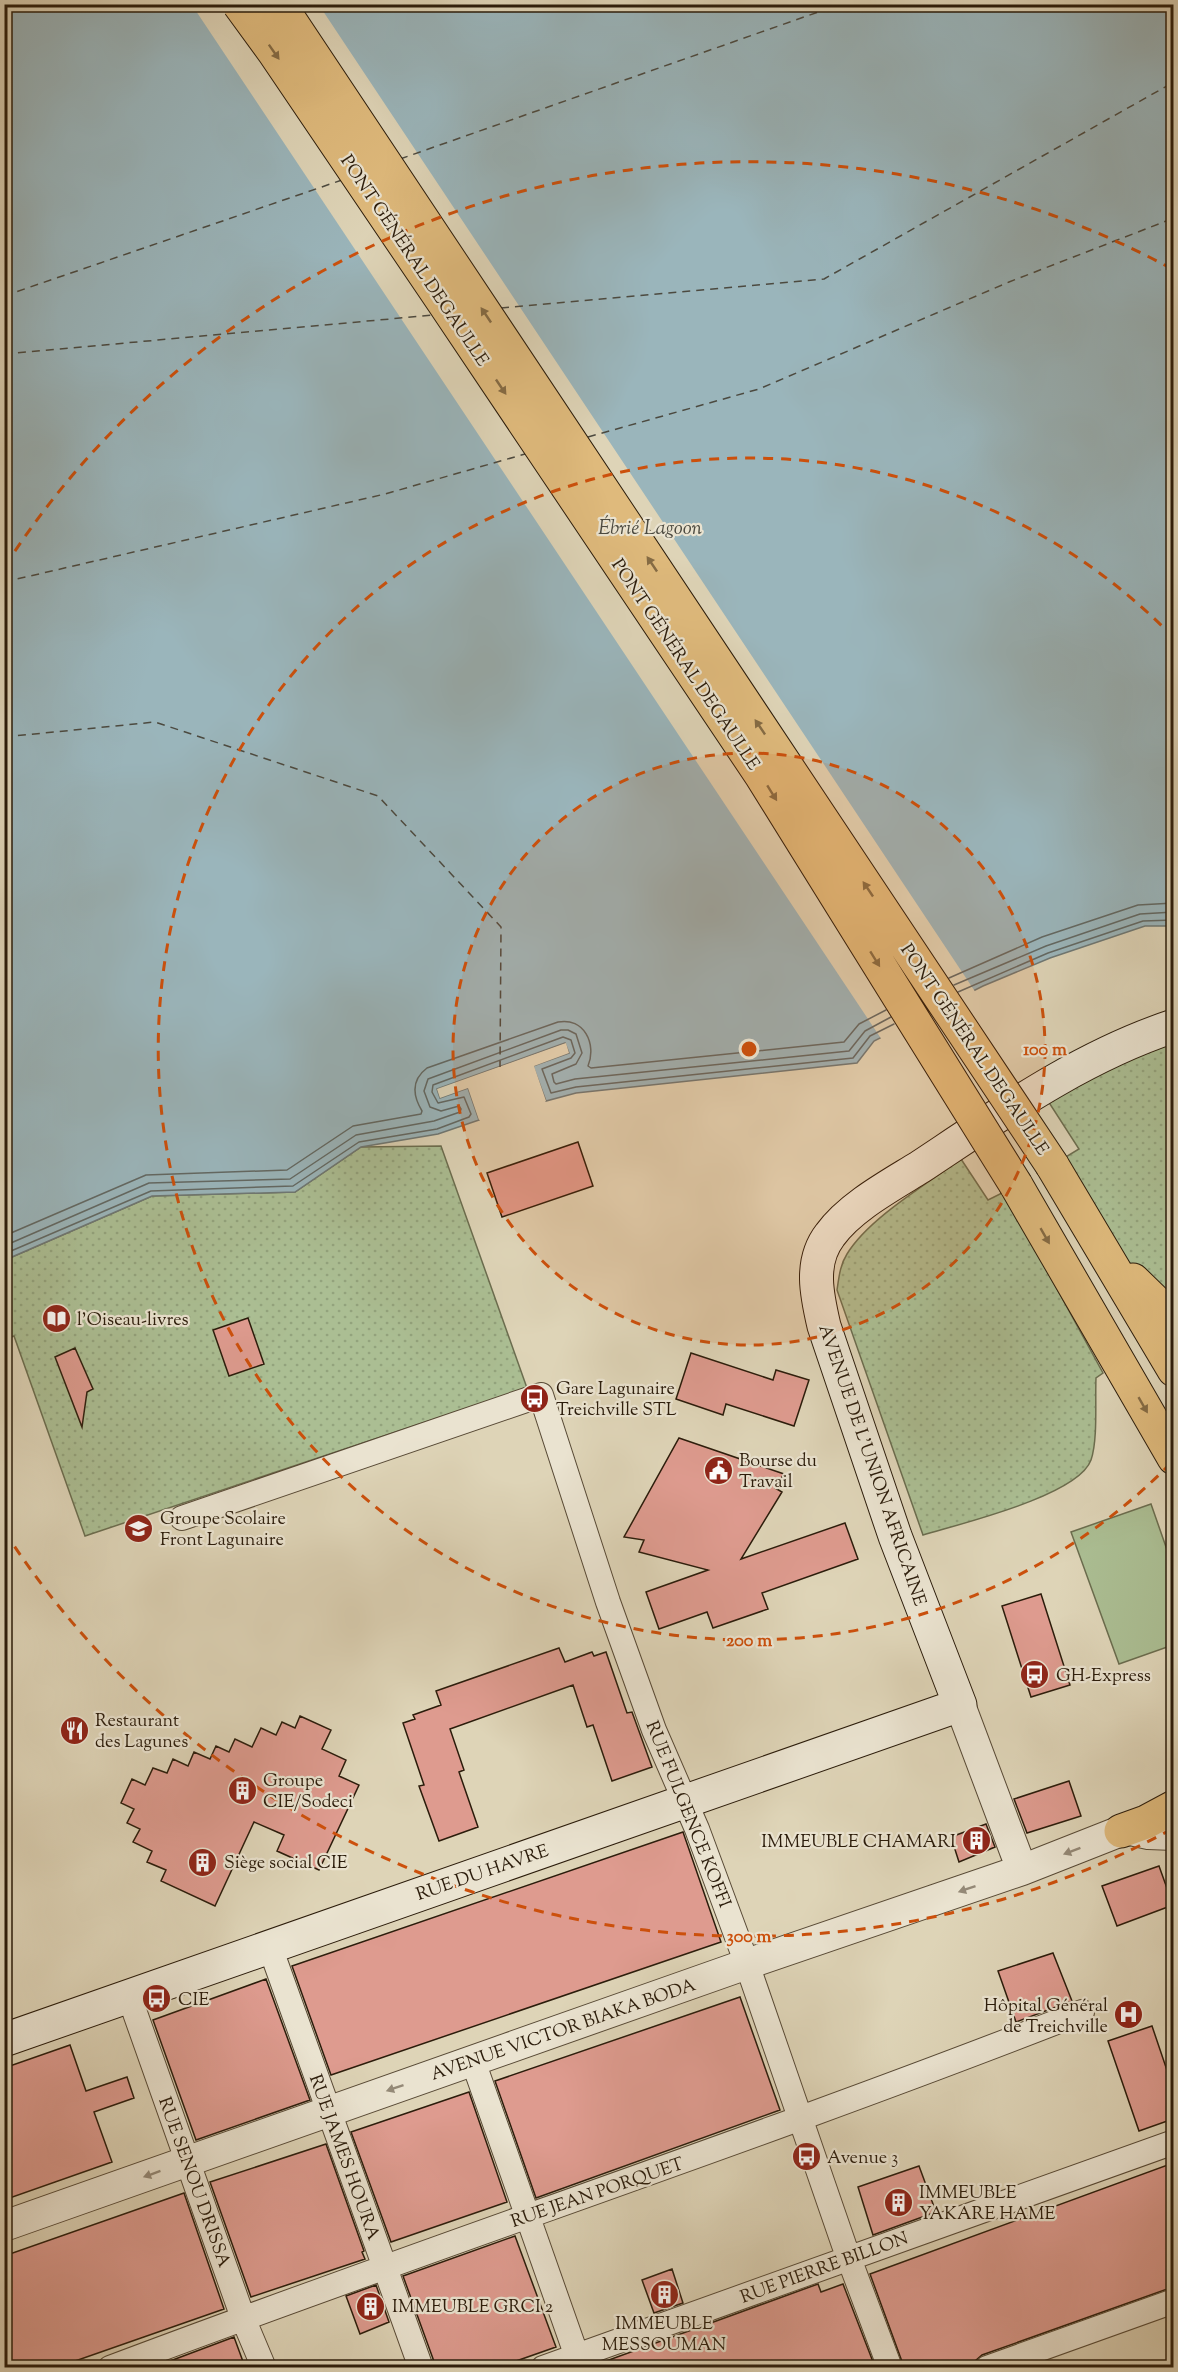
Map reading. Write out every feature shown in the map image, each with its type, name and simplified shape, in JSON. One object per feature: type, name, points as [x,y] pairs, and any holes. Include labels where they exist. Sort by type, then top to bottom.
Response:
[{"type":"highway","name":"PONT GÉNÉRAL DEGAULLE","points":[[239,4],[438,293],[761,775],[1016,1185],[1173,1458]]},
{"type":"highway","name":"PONT GÉNÉRAL DEGAULLE","points":[[279,4],[1052,1165],[1099,1244]]},
{"type":"highway","points":[[1099,1244],[1173,1320]]},
{"type":"highway","points":[[1099,1244],[1173,1370]]},
{"type":"highway","points":[[1121,1831],[1146,1822],[1173,1807]]},
{"type":"main road","name":"AVENUE DE L'UNION AFRICAINE","points":[[960,1705],[895,1536],[828,1337],[816,1291],[818,1258],[829,1235],[846,1218],[882,1191],[996,1117],[1093,1061],[1143,1036],[1173,1026]]},
{"type":"main road","name":"RUE DU HAVRE","points":[[4,2040],[960,1705]]},
{"type":"street","name":"RUE FULGENCE KOFFI","points":[[182,1518],[541,1395],[608,1602],[654,1730],[685,1801],[747,1964],[849,2258],[890,2367]]},
{"type":"street","name":"AVENUE DE L'UNION AFRICAINE","points":[[960,1705],[1022,1870]]},
{"type":"street","name":"AVENUE VICTOR BIAKA BODA","points":[[4,2226],[747,1964],[1022,1870],[1121,1831]]},
{"type":"street","points":[[1121,1831],[1148,1837],[1173,1838]]},
{"type":"street","name":"RUE JAMES HOURA","points":[[270,1947],[421,2367]]},
{"type":"street","name":"RUE SENOU DRISSA","points":[[129,1996],[243,2318],[264,2367]]},
{"type":"street","name":"RUE JEAN PORQUET","points":[[110,2367],[385,2266],[800,2119],[1082,2012]]},
{"type":"street","points":[[474,2061],[578,2361]]},
{"type":"street","name":"RUE PIERRE BILLON","points":[[543,2367],[578,2361],[849,2258],[1173,2142]]},
{"type":"street","points":[[987,2367],[1173,2301]]},
{"type":"green space","points":[[1173,1041],[1173,1311],[1123,1258],[1064,1158],[1079,1149],[1048,1101],[1097,1071]]},
{"type":"green space","points":[[441,1146],[527,1388],[85,1536],[14,1336],[5,1339],[5,1260],[152,1196],[295,1192],[361,1147]]},
{"type":"green space","points":[[961,1159],[988,1200],[1004,1192],[1103,1373],[1096,1378],[1093,1452],[1091,1460],[1082,1473],[1042,1497],[989,1516],[923,1535],[837,1290],[840,1271],[847,1254],[869,1227]]},
{"type":"green space","points":[[1151,1504],[1173,1567],[1173,1645],[1119,1664],[1071,1532]]},
{"type":"water","name":"Ébrié Lagoon","points":[[4,5],[1173,5],[1173,926],[1145,926],[1050,958],[983,986],[874,1041],[857,1063],[576,1093],[546,1101],[533,1066],[569,1053],[565,1043],[437,1089],[440,1098],[468,1088],[479,1120],[438,1134],[361,1147],[295,1192],[152,1196],[5,1260]]},
{"type":"pier","points":[[192,5],[319,5],[976,993],[882,1040]]},
{"type":"pier","points":[[566,1043],[569,1053],[534,1066],[546,1101],[543,1102],[531,1065],[566,1051],[564,1046],[441,1091],[442,1094],[469,1086],[482,1119],[479,1120],[468,1088],[440,1098],[437,1089]]},
{"type":"building","points":[[578,1142],[593,1186],[502,1217],[487,1173]]},
{"type":"building","points":[[248,1318],[264,1364],[229,1376],[213,1330]]},
{"type":"building","points":[[75,1348],[93,1389],[87,1392],[82,1427],[55,1357]]},
{"type":"building","points":[[691,1353],[773,1380],[776,1370],[809,1380],[794,1426],[726,1404],[723,1415],[676,1399]]},
{"type":"building","points":[[679,1438],[784,1474],[775,1488],[782,1492],[741,1559],[845,1523],[858,1559],[762,1593],[768,1609],[713,1628],[707,1612],[659,1629],[646,1592],[708,1570],[639,1552],[644,1540],[624,1537]]},
{"type":"building","points":[[1041,1594],[1070,1685],[1031,1697],[1002,1606]]},
{"type":"building","points":[[559,1648],[565,1662],[592,1652],[594,1656],[606,1652],[627,1713],[632,1712],[652,1767],[612,1781],[593,1725],[587,1727],[573,1685],[450,1729],[464,1770],[459,1772],[478,1827],[439,1841],[419,1786],[424,1785],[403,1723],[415,1719],[413,1715],[441,1705],[436,1691]]},
{"type":"building","name":"Groupe CIE/Sodeci","points":[[300,1716],[331,1730],[322,1749],[346,1760],[339,1776],[359,1785],[319,1870],[277,1851],[284,1835],[254,1822],[215,1906],[161,1881],[166,1870],[147,1862],[152,1851],[133,1842],[140,1829],[127,1823],[134,1809],[121,1803],[132,1779],[145,1785],[153,1768],[167,1773],[173,1759],[188,1766],[194,1752],[210,1759],[216,1746],[229,1752],[235,1739],[252,1747],[261,1728],[276,1735],[282,1722],[295,1728]]},
{"type":"building","points":[[1069,1781],[1081,1816],[1027,1833],[1014,1799]]},
{"type":"building","name":"IMMEUBLE CHAMARI","points":[[986,1824],[995,1847],[959,1862],[951,1837]]},
{"type":"building","points":[[683,1832],[721,1942],[331,2075],[292,1966]]},
{"type":"building","points":[[1159,1866],[1173,1905],[1117,1926],[1102,1886]]},
{"type":"building","points":[[1053,1953],[1072,2001],[1016,2022],[998,1971]]},
{"type":"building","points":[[266,1979],[310,2100],[196,2140],[153,2020]]},
{"type":"building","points":[[740,1997],[780,2110],[536,2198],[495,2081]]},
{"type":"building","points":[[1152,2026],[1173,2088],[1173,2119],[1139,2131],[1108,2041]]},
{"type":"building","points":[[70,2045],[86,2091],[127,2077],[134,2098],[94,2112],[112,2162],[4,2200],[4,2068]]},
{"type":"building","points":[[469,2092],[507,2202],[391,2242],[351,2132]]},
{"type":"building","points":[[326,2144],[365,2259],[251,2297],[210,2182]]},
{"type":"building","points":[[1173,2163],[1173,2287],[982,2355],[975,2361],[957,2367],[904,2367],[870,2274]]},
{"type":"building","name":"IMMEUBLE YAKARE HAME","points":[[919,2166],[936,2212],[873,2235],[858,2187]]},
{"type":"building","points":[[184,2193],[224,2309],[58,2367],[4,2367],[4,2256]]},
{"type":"building","points":[[515,2236],[556,2347],[499,2367],[436,2367],[403,2276]]},
{"type":"building","name":"IMMEUBLE MESSOUMAN","points":[[672,2269],[683,2303],[654,2313],[642,2280]]},
{"type":"building","points":[[818,2284],[821,2292],[843,2284],[875,2367],[595,2367],[595,2365]]},
{"type":"building","name":"IMMEUBLE GRCI 2","points":[[376,2285],[389,2322],[360,2334],[346,2296]]},
{"type":"building","points":[[234,2337],[245,2367],[154,2367]]},
{"type":"ferry route","points":[[400,159],[841,4]]},
{"type":"ferry route","points":[[501,308],[824,279],[1174,82]]},
{"type":"ferry route","points":[[4,296],[342,180]]},
{"type":"ferry route","points":[[588,437],[759,389],[1009,282],[1174,218]]},
{"type":"ferry route","points":[[4,354],[434,315]]},
{"type":"ferry route","points":[[4,582],[385,494],[525,454]]},
{"type":"ferry route","points":[[4,737],[155,722],[378,796],[501,927],[500,1067]]},
{"type":"place","name":"l'Oiseau-livres","points":[[56,1319]]},
{"type":"place","name":"Gare Lagunaire Treichville STL","points":[[535,1398]]},
{"type":"place","name":"Bourse du Travail","points":[[718,1470]]},
{"type":"place","name":"Groupe Scolaire Front Lagunaire","points":[[139,1528]]},
{"type":"place","name":"GH-Express","points":[[1035,1675]]},
{"type":"place","name":"Restaurant des Lagunes","points":[[74,1730]]},
{"type":"place","name":"Groupe CIE/Sodeci","points":[[242,1790]]},
{"type":"place","name":"IMMEUBLE CHAMARI","points":[[977,1841]]},
{"type":"place","name":"Siège social CIE","points":[[203,1862]]},
{"type":"place","name":"CIE","points":[[157,1999]]},
{"type":"place","name":"Hôpital Général de Treichville","points":[[1129,2015]]},
{"type":"place","name":"Avenue 3","points":[[806,2157]]},
{"type":"place","name":"IMMEUBLE YAKARE HAME","points":[[898,2202]]},
{"type":"place","name":"IMMEUBLE MESSOUMAN","points":[[664,2294]]},
{"type":"place","name":"IMMEUBLE GRCI 2","points":[[371,2306]]}]
